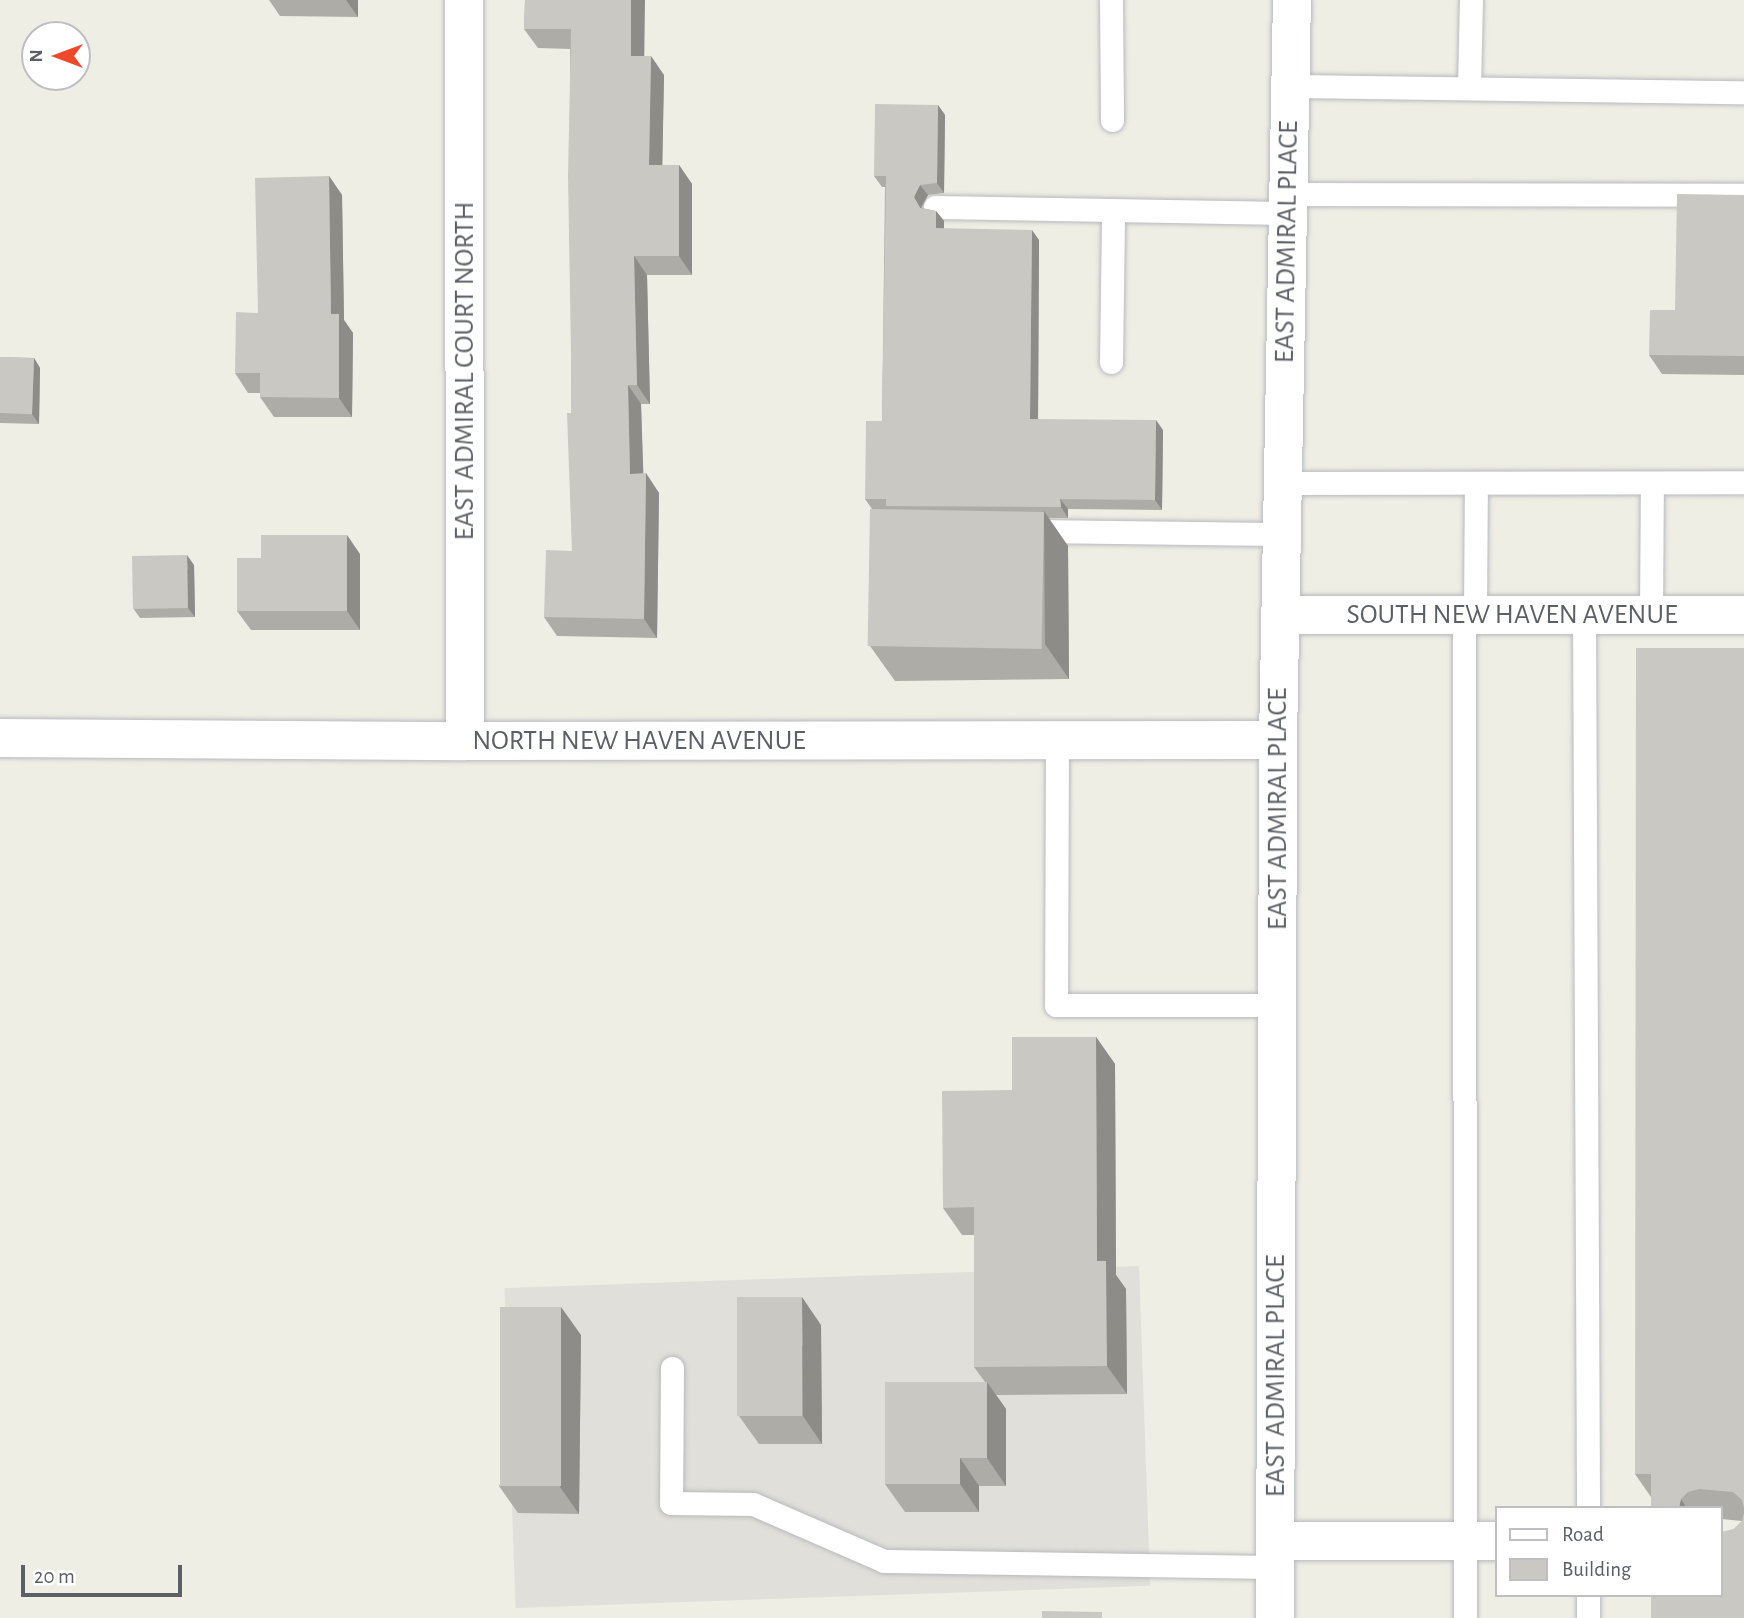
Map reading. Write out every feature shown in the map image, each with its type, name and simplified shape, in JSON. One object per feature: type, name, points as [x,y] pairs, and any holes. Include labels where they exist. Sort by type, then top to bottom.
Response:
[{"type":"street","name":"EAST ADMIRAL COURT NORTH","points":[[464,0],[465,741]]},
{"type":"street","name":"EAST ADMIRAL PLACE","points":[[1275,1618],[1278,740],[1292,0]]},
{"type":"street","name":"SOUTH NEW HAVEN AVENUE","points":[[1280,615],[1744,615]]},
{"type":"street","name":"NORTH NEW HAVEN AVENUE","points":[[0,737],[465,741],[1278,740]]},
{"type":"street","points":[[1275,1554],[1481,1541]]},
{"type":"lane","points":[[1111,0],[1112,120]]},
{"type":"lane","points":[[1468,88],[1471,0]]},
{"type":"lane","points":[[1290,86],[1744,92]]},
{"type":"lane","points":[[935,207],[1113,211],[1288,203],[1744,195]]},
{"type":"lane","points":[[1111,362],[1113,211]]},
{"type":"lane","points":[[1283,483],[1744,482]]},
{"type":"lane","points":[[1465,1618],[1481,1541],[1469,615],[1476,483]]},
{"type":"lane","points":[[1651,614],[1652,483]]},
{"type":"lane","points":[[1003,531],[1282,534]]},
{"type":"lane","points":[[1584,614],[1588,1506]]},
{"type":"lane","points":[[1057,740],[1056,1005],[1277,1005]]},
{"type":"lane","points":[[672,1368],[671,1503],[753,1504],[884,1562],[1275,1554]]},
{"type":"lane","points":[[1588,1597],[1588,1618]]},
{"type":"shaded area","points":[[1139,1266],[1150,1586],[516,1608],[504,1288]]},
{"type":"building","points":[[525,0],[631,0],[631,56],[651,56],[649,165],[679,165],[679,256],[634,256],[637,385],[628,385],[630,474],[646,473],[644,619],[544,617],[546,550],[572,551],[567,413],[572,413],[568,176],[571,29],[524,29]]},
{"type":"building","points":[[875,104],[938,105],[937,183],[920,185],[914,197],[920,208],[936,211],[936,228],[1032,230],[1030,419],[1156,420],[1155,500],[1060,499],[1061,507],[886,506],[886,499],[865,499],[866,421],[882,421],[886,176],[874,176]]},
{"type":"building","points":[[329,176],[331,314],[339,314],[339,398],[260,397],[260,373],[235,373],[236,312],[258,313],[255,178]]},
{"type":"building","points":[[1677,194],[1744,195],[1744,356],[1649,355],[1650,310],[1675,310]]},
{"type":"building","points":[[0,357],[34,358],[32,414],[0,413]]},
{"type":"building","points":[[870,509],[1044,512],[1042,649],[868,646]]},
{"type":"building","points":[[261,535],[347,535],[347,611],[237,611],[237,558],[261,558]]},
{"type":"building","points":[[187,555],[188,608],[133,609],[132,556]]},
{"type":"building","points":[[1636,648],[1744,648],[1744,1508],[1742,1500],[1733,1492],[1699,1489],[1688,1492],[1681,1499],[1679,1506],[1651,1506],[1651,1474],[1635,1474]]},
{"type":"building","points":[[1012,1037],[1096,1037],[1097,1261],[1106,1261],[1107,1366],[974,1367],[974,1207],[943,1208],[942,1091],[1012,1090]]},
{"type":"building","points":[[737,1297],[802,1297],[802,1416],[737,1416]]},
{"type":"building","points":[[500,1307],[561,1307],[561,1486],[500,1486]]},
{"type":"building","points":[[885,1382],[987,1382],[987,1458],[960,1458],[960,1484],[885,1484]]},
{"type":"building","points":[[1744,1513],[1744,1618],[1651,1618],[1651,1597],[1723,1597],[1723,1532],[1734,1529],[1742,1521]]},
{"type":"building","points":[[1042,1611],[1102,1612],[1102,1618],[1042,1618]]}]
